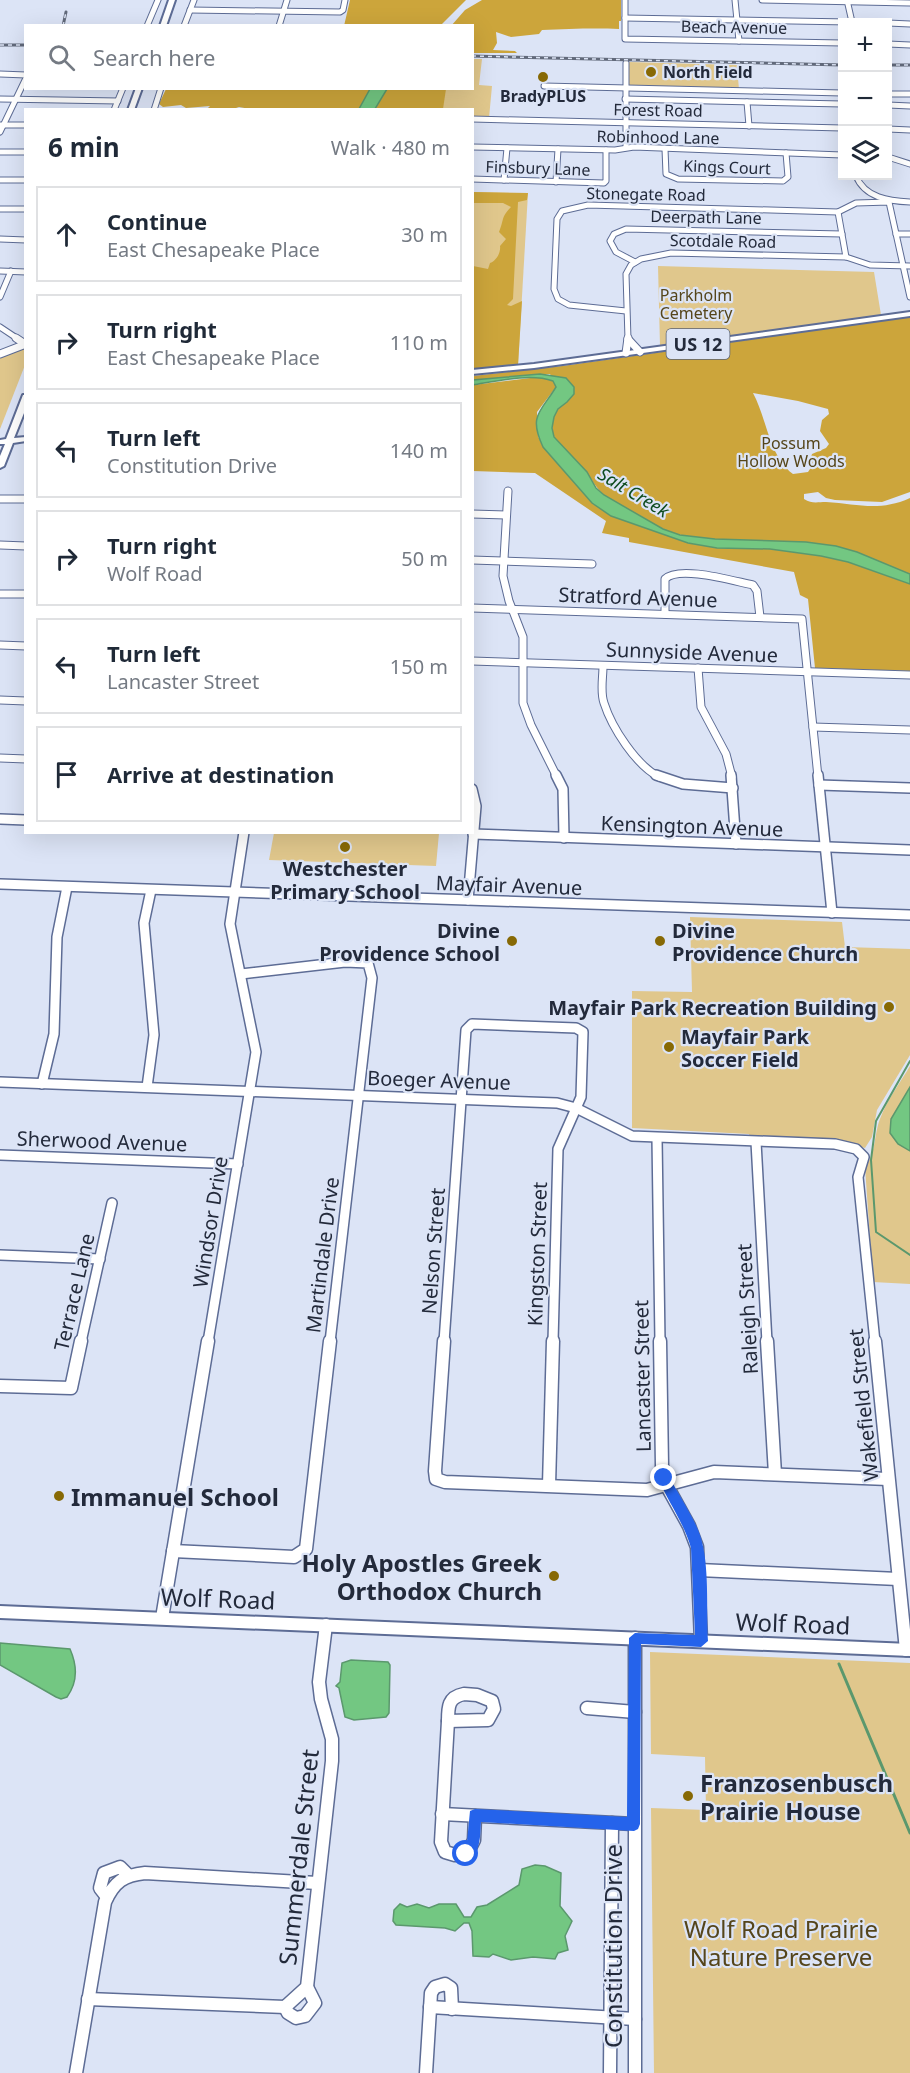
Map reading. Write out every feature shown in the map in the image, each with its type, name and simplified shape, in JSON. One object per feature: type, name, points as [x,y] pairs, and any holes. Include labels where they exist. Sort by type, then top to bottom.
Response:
[{"type":"main road","points":[[164,24],[172,0]]},
{"type":"main road","points":[[169,24],[178,0]]},
{"type":"main road","points":[[132,108],[138,90]]},
{"type":"main road","points":[[137,108],[143,90]]},
{"type":"main road","name":"US 12","points":[[474,372],[640,352],[910,314]]},
{"type":"main road","points":[[0,466],[24,402]]},
{"type":"main road","points":[[16,424],[24,429]]},
{"type":"main road","points":[[0,442],[24,439]]},
{"type":"main road","name":"Wolf Road","points":[[0,1612],[908,1650]]},
{"type":"street","points":[[148,24],[158,0]]},
{"type":"street","points":[[185,24],[194,0]]},
{"type":"street","points":[[280,24],[287,0]]},
{"type":"street","points":[[190,9],[341,12],[345,0]]},
{"type":"street","points":[[625,0],[625,18],[838,22]]},
{"type":"street","points":[[735,0],[739,41]]},
{"type":"street","points":[[762,0],[910,3]]},
{"type":"street","points":[[847,1],[850,18]]},
{"type":"street","name":"Beach Avenue","points":[[625,18],[625,39],[838,43]]},
{"type":"street","points":[[892,23],[910,24]]},
{"type":"street","points":[[892,44],[910,45]]},
{"type":"street","points":[[626,63],[626,147]]},
{"type":"street","points":[[0,74],[24,77]]},
{"type":"street","points":[[0,132],[24,81]]},
{"type":"street","points":[[544,86],[838,93]]},
{"type":"street","points":[[115,108],[122,90]]},
{"type":"street","points":[[155,108],[160,90]]},
{"type":"street","points":[[892,94],[910,94]]},
{"type":"street","points":[[0,99],[118,101]]},
{"type":"street","points":[[626,99],[838,104]]},
{"type":"street","points":[[747,102],[749,126]]},
{"type":"street","points":[[892,105],[910,106]]},
{"type":"street","name":"Forest Road","points":[[474,119],[838,128]]},
{"type":"street","points":[[2,125],[24,125]]},
{"type":"street","points":[[892,129],[910,130]]},
{"type":"street","name":"Robinhood Lane","points":[[474,147],[619,150],[626,147],[838,154]]},
{"type":"street","points":[[504,180],[507,148]]},
{"type":"street","points":[[556,182],[558,149]]},
{"type":"street","name":"Kings Court","points":[[665,149],[666,174],[678,179],[783,181],[788,177],[786,153]]},
{"type":"street","name":"Finsbury Lane","points":[[474,179],[606,182],[606,150]]},
{"type":"street","points":[[0,152],[24,152]]},
{"type":"street","points":[[892,158],[910,164]]},
{"type":"street","points":[[0,180],[24,180]]},
{"type":"street","points":[[857,180],[864,188],[889,202],[896,234],[907,266],[910,297]]},
{"type":"street","name":"Stonegate Road","points":[[626,311],[569,305],[558,299],[554,289],[556,223],[562,211],[588,205],[838,212],[856,203],[910,202]]},
{"type":"street","points":[[0,209],[24,209]]},
{"type":"street","points":[[838,212],[846,257]]},
{"type":"street","name":"Deerpath Lane","points":[[635,262],[613,249],[610,241],[614,234],[626,229],[842,234]]},
{"type":"street","points":[[896,234],[910,234]]},
{"type":"street","points":[[0,239],[24,240]]},
{"type":"street","name":"Scotdale Road","points":[[635,262],[650,256],[671,253],[846,257],[870,265],[907,266]]},
{"type":"street","points":[[626,353],[628,339],[626,274],[635,262]]},
{"type":"street","points":[[0,271],[24,272]]},
{"type":"street","points":[[0,297],[11,271]]},
{"type":"street","points":[[0,327],[23,344]]},
{"type":"street","points":[[0,333],[23,344]]},
{"type":"street","points":[[628,339],[640,352]]},
{"type":"street","points":[[0,354],[23,344]]},
{"type":"street","points":[[508,491],[504,561],[505,588],[523,637],[522,694],[525,710],[562,789],[564,838]]},
{"type":"street","points":[[0,499],[24,499]]},
{"type":"street","points":[[474,514],[507,515]]},
{"type":"street","points":[[0,545],[24,546]]},
{"type":"street","points":[[474,560],[592,564]]},
{"type":"street","points":[[665,614],[665,579],[669,575],[683,572],[753,585],[757,591],[760,617]]},
{"type":"street","points":[[0,594],[24,594]]},
{"type":"street","name":"Stratford Avenue","points":[[474,608],[802,619],[807,671]]},
{"type":"street","points":[[0,645],[24,646]]},
{"type":"street","name":"Sunnyside Avenue","points":[[474,661],[910,675]]},
{"type":"street","points":[[603,666],[604,704],[641,765],[652,775],[676,784],[733,788]]},
{"type":"street","points":[[698,668],[701,707],[726,754],[731,770],[736,844]]},
{"type":"street","points":[[807,671],[832,913]]},
{"type":"street","points":[[0,700],[24,701]]},
{"type":"street","points":[[813,726],[910,730]]},
{"type":"street","points":[[0,758],[24,759]]},
{"type":"street","points":[[819,785],[910,788]]},
{"type":"street","points":[[474,798],[476,806],[474,825]]},
{"type":"street","points":[[0,819],[24,820]]},
{"type":"street","name":"Windsor Drive","points":[[162,1618],[257,1048],[230,928],[233,892],[244,834]]},
{"type":"street","points":[[468,900],[473,834]]},
{"type":"street","name":"Kensington Avenue","points":[[473,834],[910,850]]},
{"type":"street","name":"Mayfair Avenue","points":[[0,884],[910,915]]},
{"type":"street","points":[[42,1084],[54,1034],[57,937],[67,887]]},
{"type":"street","points":[[147,1087],[154,1035],[144,923],[151,890]]},
{"type":"street","name":"Martindale Drive","points":[[173,1551],[294,1557],[306,1550],[372,978],[368,963],[345,962],[241,974]]},
{"type":"street","name":"Kingston Street","points":[[469,1025],[582,1029],[582,1091],[558,1149],[549,1485]]},
{"type":"street","name":"Nelson Street","points":[[469,1025],[436,1479],[445,1482],[549,1485]]},
{"type":"street","name":"Boeger Avenue","points":[[0,1082],[557,1103],[576,1108],[626,1134],[657,1138],[841,1145],[856,1149],[864,1157]]},
{"type":"street","name":"Lancaster Street","points":[[657,1138],[662,1466],[667,1486],[693,1533],[697,1548],[701,1641]]},
{"type":"street","name":"Raleigh Street","points":[[756,1142],[775,1474]]},
{"type":"street","name":"Sherwood Avenue","points":[[0,1155],[238,1164]]},
{"type":"street","name":"Wakefield Street","points":[[864,1157],[858,1176],[898,1579],[908,1650]]},
{"type":"street","name":"Terrace Lane","points":[[0,1386],[71,1389],[112,1203]]},
{"type":"street","points":[[0,1255],[100,1259]]},
{"type":"street","points":[[549,1485],[647,1490],[705,1473],[888,1479]]},
{"type":"street","points":[[699,1570],[898,1579]]},
{"type":"street","name":"Summerdale Street","points":[[307,1987],[285,2007],[288,2015],[296,2019],[303,2019],[310,2013],[315,2002],[307,1987],[332,1750],[332,1739],[319,1682],[326,1625]]},
{"type":"street","name":"Constitution Drive","points":[[635,1638],[635,2073]]},
{"type":"street","points":[[587,1708],[634,1712]]},
{"type":"street","points":[[448,1721],[441,1846],[445,1852],[451,1855],[466,1854],[472,1848],[475,1816]]},
{"type":"street","points":[[442,1814],[634,1824]]},
{"type":"street","points":[[610,2073],[612,1823]]},
{"type":"street","points":[[76,2073],[106,1898],[117,1882],[128,1875],[145,1874],[317,1883]]},
{"type":"street","points":[[426,2073],[432,1989],[441,1984],[451,1988],[452,2009]]},
{"type":"street","points":[[88,1998],[285,2007]]},
{"type":"street","points":[[430,2007],[635,2019]]},
{"type":"green space","points":[[474,59],[482,59],[479,85],[492,86],[489,118],[474,118],[474,108],[376,108],[386,90],[474,90]]},
{"type":"green space","points":[[629,62],[737,65],[739,90],[632,86],[628,84]]},
{"type":"green space","points":[[474,192],[528,193],[518,365],[474,369]]},
{"type":"green space","name":"Parkholm Cemetery","points":[[658,266],[874,272],[881,315],[660,346]]},
{"type":"green space","points":[[24,348],[24,368],[0,429],[0,356]]},
{"type":"green space","name":"Westchester Primary School","points":[[274,834],[439,834],[436,866],[269,860]]},
{"type":"green space","points":[[690,917],[842,922],[845,947],[910,949],[910,1055],[877,1110],[872,1137],[865,1148],[840,1141],[750,1138],[749,1134],[632,1128],[632,991],[692,992]]},
{"type":"green space","points":[[910,1066],[910,1284],[873,1282],[865,1167],[873,1150],[883,1112]]},
{"type":"green space","name":"Wolf Road Prairie Nature Preserve","points":[[650,1652],[910,1663],[910,2073],[654,2073],[651,1808],[706,1810],[705,1757],[651,1754]]},
{"type":"shaded area","points":[[350,0],[466,0],[442,24],[344,24]]},
{"type":"shaded area","points":[[482,0],[621,0],[621,21],[619,21],[619,29],[542,30],[539,34],[511,37],[496,32],[497,43],[493,50],[517,53],[474,53],[474,24],[453,24],[465,10]]},
{"type":"shaded area","points":[[166,90],[369,90],[360,108],[208,108],[210,106],[186,108],[181,105],[163,107],[159,104]]},
{"type":"shaded area","points":[[369,90],[386,90],[376,108],[360,108]]},
{"type":"shaded area","points":[[386,90],[446,90],[443,108],[376,108]]},
{"type":"shaded area","points":[[474,192],[528,193],[527,200],[518,202],[513,299],[507,305],[511,306],[522,301],[518,365],[474,369],[474,266],[488,269],[490,263],[498,256],[500,246],[506,239],[499,232],[504,216],[511,207],[503,203],[474,203]]},
{"type":"shaded area","name":"Possum Hollow Woods","points":[[910,317],[910,492],[882,502],[835,500],[826,498],[818,492],[804,494],[804,499],[812,502],[878,506],[910,498],[910,574],[890,568],[853,551],[833,546],[700,538],[661,529],[604,495],[582,467],[558,443],[552,429],[553,420],[558,409],[567,402],[550,374],[474,380],[474,376],[562,366]],"holes":[[[753,393],[828,409],[829,414],[822,420],[820,431],[829,444],[826,448],[812,454],[810,461],[812,466],[808,472],[793,474],[773,447]]]},
{"type":"shaded area","name":"Salt Creek","points":[[540,374],[566,378],[574,387],[574,394],[558,409],[554,417],[552,428],[554,437],[587,472],[596,488],[604,495],[663,529],[680,535],[715,539],[806,542],[836,546],[857,552],[910,574],[910,584],[848,562],[821,556],[770,549],[717,548],[688,543],[611,516],[592,503],[543,447],[537,428],[538,414],[556,387],[553,381],[524,378],[474,385],[474,380]]},
{"type":"shaded area","points":[[530,378],[544,378],[553,381],[556,387],[537,412],[538,436],[543,447],[592,503],[611,516],[688,543],[717,548],[770,549],[821,556],[848,562],[910,584],[910,671],[815,668],[808,599],[800,595],[794,572],[629,542],[629,538],[602,533],[606,521],[535,473],[474,471],[474,385]]},
{"type":"shaded area","points":[[910,1087],[910,1151],[898,1144],[890,1133],[891,1119]]},
{"type":"shaded area","points":[[0,1643],[70,1649],[74,1661],[75,1679],[67,1697],[61,1699],[56,1697],[0,1665]]},
{"type":"shaded area","points":[[351,1660],[388,1662],[390,1665],[389,1713],[386,1717],[354,1720],[345,1717],[339,1688],[336,1686],[340,1682],[342,1663]]},
{"type":"shaded area","points":[[535,1865],[545,1866],[561,1873],[560,1906],[572,1921],[565,1936],[568,1950],[558,1953],[555,1959],[533,1957],[511,1960],[493,1954],[489,1957],[473,1956],[472,1931],[469,1923],[464,1923],[455,1931],[445,1928],[396,1925],[393,1921],[394,1910],[400,1904],[407,1907],[417,1904],[429,1908],[439,1904],[456,1904],[464,1917],[471,1917],[477,1907],[487,1905],[519,1885],[522,1869]]},
{"type":"waterway","points":[[910,1061],[876,1121],[871,1160],[876,1232],[910,1255]]},
{"type":"waterway","points":[[839,1664],[910,1833]]},
{"type":"railway","points":[[63,24],[66,12]]},
{"type":"railway","points":[[0,45],[24,45]]},
{"type":"railway","points":[[474,56],[838,65]]},
{"type":"railway","points":[[892,65],[910,65]]},
{"type":"place","name":"North Field","points":[[651,72]]},
{"type":"place","name":"BradyPLUS","points":[[543,77]]},
{"type":"place","name":"Westchester Primary School","points":[[345,847]]},
{"type":"place","name":"Divine Providence School","points":[[512,941]]},
{"type":"place","name":"Divine Providence Church","points":[[660,941]]},
{"type":"place","name":"Mayfair Park Recreation Building","points":[[889,1007]]},
{"type":"place","name":"Mayfair Park Soccer Field","points":[[669,1047]]},
{"type":"place","name":"Immanuel School","points":[[59,1496]]},
{"type":"place","name":"Holy Apostles Greek Orthodox Church","points":[[554,1576]]},
{"type":"place","name":"Franzosenbusch Prairie House","points":[[688,1796]]},
{"type":"route","points":[[466,1854],[473,1845],[475,1816],[634,1824],[635,1638],[701,1641],[697,1548],[693,1533],[664,1478]]}]
